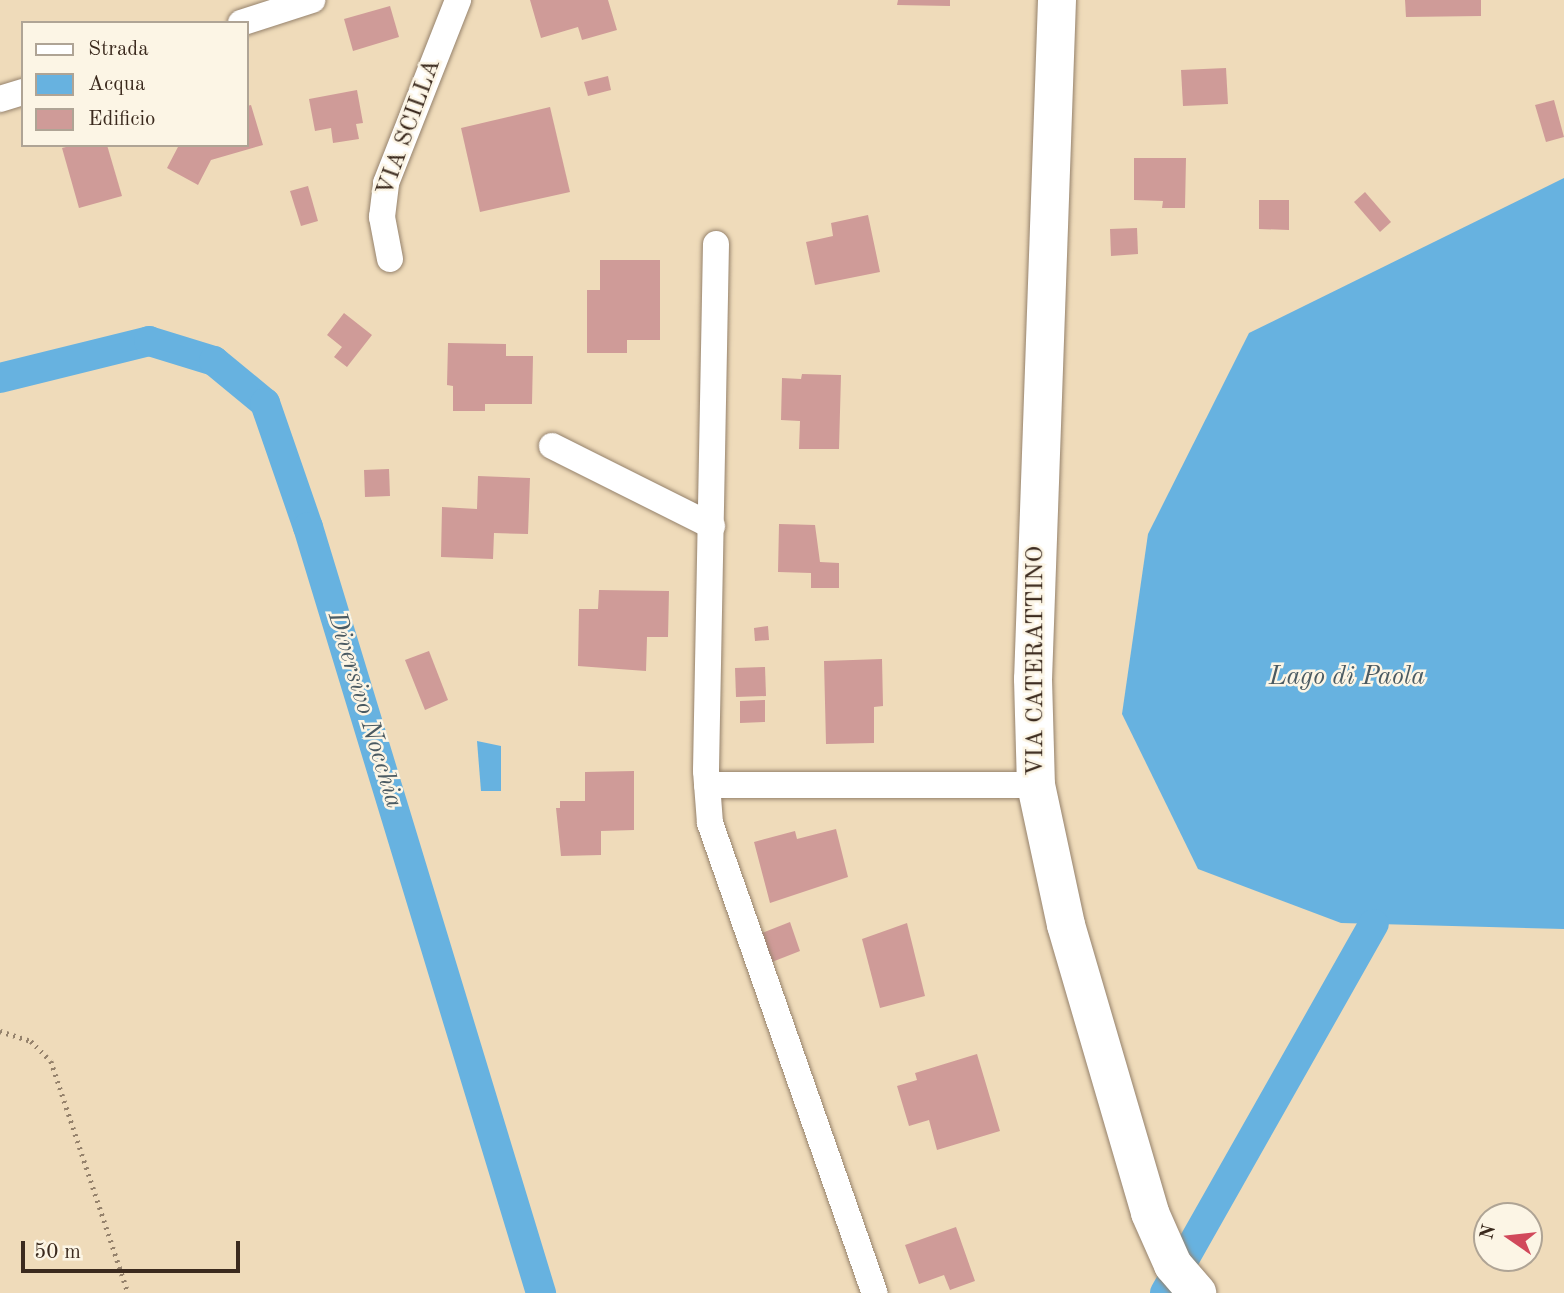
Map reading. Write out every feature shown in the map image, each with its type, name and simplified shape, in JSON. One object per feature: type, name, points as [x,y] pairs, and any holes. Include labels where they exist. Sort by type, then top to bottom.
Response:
[{"type":"street","points":[[247,21],[312,0]]},
{"type":"street","name":"VIA SCILLA","points":[[390,259],[382,217],[386,183],[458,0]]},
{"type":"street","name":"VIA CATERATTINO","points":[[1057,0],[1033,679],[1036,785],[1066,925],[1159,1238],[1193,1290]]},
{"type":"street","points":[[0,99],[21,93]]},
{"type":"street","points":[[716,244],[706,785],[716,849],[875,1293]]},
{"type":"street","points":[[552,446],[712,526]]},
{"type":"street","points":[[706,785],[1036,785]]},
{"type":"path","points":[[0,1031],[31,1041],[51,1061],[128,1293]]},
{"type":"water","name":"Lago di Paola","points":[[1564,178],[1564,929],[1341,923],[1198,869],[1122,714],[1148,534],[1249,333]]},
{"type":"water","points":[[477,741],[501,746],[501,791],[481,791]]},
{"type":"building","points":[[530,0],[608,0],[617,30],[582,40],[578,27],[541,38]]},
{"type":"building","points":[[898,0],[950,0],[950,6],[897,5]]},
{"type":"building","points":[[1405,0],[1481,0],[1481,16],[1406,17]]},
{"type":"building","points":[[390,6],[399,37],[353,51],[344,19]]},
{"type":"building","points":[[1226,68],[1228,104],[1183,106],[1181,70]]},
{"type":"building","points":[[608,76],[611,90],[588,96],[584,82]]},
{"type":"building","points":[[357,90],[363,123],[356,124],[359,139],[333,143],[331,128],[315,131],[309,99]]},
{"type":"building","points":[[1554,100],[1564,137],[1546,142],[1535,105]]},
{"type":"building","points":[[251,105],[263,145],[211,160],[198,185],[167,168],[178,147],[248,147],[248,106]]},
{"type":"building","points":[[550,107],[570,192],[480,212],[461,128]]},
{"type":"building","points":[[108,147],[122,196],[79,208],[62,148]]},
{"type":"building","points":[[1134,158],[1186,158],[1185,208],[1162,208],[1163,201],[1134,200]]},
{"type":"building","points":[[308,186],[318,221],[301,226],[290,191]]},
{"type":"building","points":[[1365,192],[1391,222],[1380,232],[1354,202]]},
{"type":"building","points":[[1259,200],[1289,200],[1289,230],[1259,229]]},
{"type":"building","points":[[868,215],[880,272],[815,285],[806,242],[833,236],[831,223]]},
{"type":"building","points":[[1137,228],[1138,254],[1111,256],[1110,229]]},
{"type":"building","points":[[600,260],[660,260],[660,340],[627,340],[627,353],[587,353],[587,290],[600,290]]},
{"type":"building","points":[[344,313],[372,335],[347,367],[334,357],[342,347],[327,335]]},
{"type":"building","points":[[448,343],[506,344],[506,356],[533,356],[532,404],[485,404],[485,411],[453,411],[453,386],[447,385]]},
{"type":"building","points":[[802,374],[841,375],[839,449],[799,449],[800,421],[781,420],[782,378],[801,379]]},
{"type":"building","points":[[389,469],[390,496],[365,497],[364,470]]},
{"type":"building","points":[[478,476],[530,478],[528,534],[494,533],[493,559],[441,557],[442,507],[477,509]]},
{"type":"building","points":[[779,524],[815,525],[820,562],[839,563],[839,588],[811,588],[811,573],[778,572]]},
{"type":"building","points":[[599,590],[669,591],[668,637],[647,637],[646,671],[578,666],[579,609],[598,609]]},
{"type":"building","points":[[768,626],[769,640],[755,641],[754,628]]},
{"type":"building","points":[[429,651],[448,700],[425,710],[405,660]]},
{"type":"building","points":[[882,659],[883,706],[874,707],[874,743],[826,744],[824,661]]},
{"type":"building","points":[[765,667],[766,696],[736,697],[735,668]]},
{"type":"building","points":[[765,700],[765,722],[740,723],[740,701]]},
{"type":"building","points":[[634,771],[634,830],[601,831],[601,855],[561,856],[556,808],[560,808],[560,801],[585,801],[585,772]]},
{"type":"building","points":[[836,829],[848,877],[770,903],[754,842],[795,831],[797,839]]},
{"type":"building","points":[[790,922],[800,951],[772,962],[762,933]]},
{"type":"building","points":[[907,923],[925,996],[880,1008],[862,939]]},
{"type":"building","points":[[977,1054],[1000,1131],[937,1150],[929,1120],[909,1126],[897,1086],[917,1080],[915,1073]]},
{"type":"building","points":[[956,1227],[975,1281],[950,1290],[944,1275],[919,1284],[905,1245]]},
{"type":"waterway","name":"Diversivo Nocchia","points":[[0,378],[149,341],[214,361],[265,403],[308,527],[541,1293]]},
{"type":"waterway","points":[[1165,1293],[1374,924]]}]
